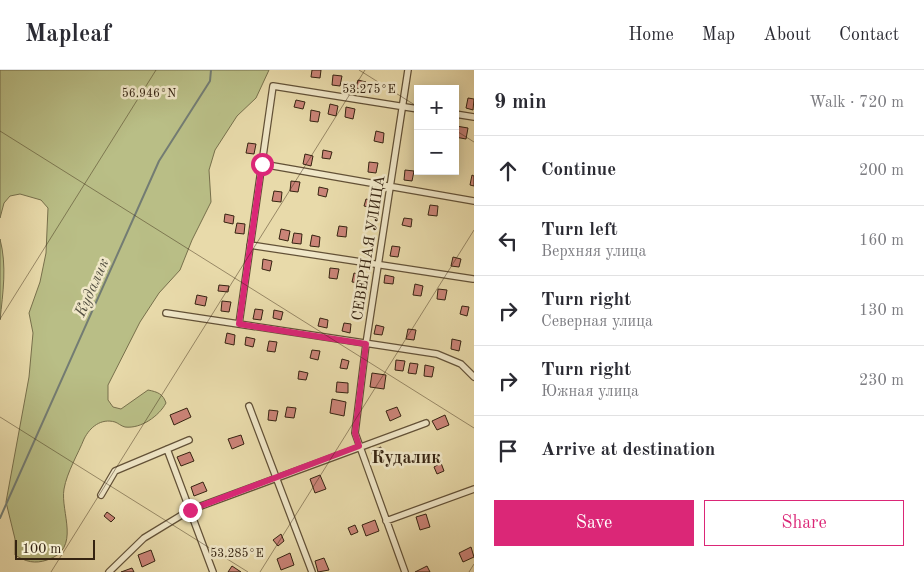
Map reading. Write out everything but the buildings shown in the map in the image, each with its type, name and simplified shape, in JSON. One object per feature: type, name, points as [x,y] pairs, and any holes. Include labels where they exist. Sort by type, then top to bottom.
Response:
[{"type":"street","name":"СЕВЕРНАЯ УЛИЦА","points":[[405,572],[355,433],[366,344],[408,70]]},
{"type":"street","points":[[239,324],[273,86],[414,108]]},
{"type":"street","points":[[459,115],[474,117]]},
{"type":"street","points":[[262,164],[474,201]]},
{"type":"street","points":[[250,244],[473,279]]},
{"type":"street","points":[[166,313],[437,354],[461,364],[474,377]]},
{"type":"street","points":[[249,406],[312,572]]},
{"type":"street","points":[[112,571],[144,538],[190,510],[359,446],[426,423]]},
{"type":"street","points":[[101,495],[115,471],[189,440]]},
{"type":"street","points":[[167,449],[213,572]]},
{"type":"street","points":[[386,521],[474,489]]},
{"type":"green space","points":[[0,70],[269,70],[256,98],[237,116],[215,150],[209,170],[211,202],[192,240],[180,270],[159,293],[140,322],[108,385],[108,400],[113,407],[121,409],[148,390],[160,394],[166,403],[159,413],[143,424],[125,427],[115,422],[105,421],[96,424],[89,431],[65,483],[64,498],[67,539],[64,548],[58,555],[38,562],[27,561],[15,555],[15,539],[6,502],[29,377],[33,333],[29,313],[40,282],[46,253],[48,208],[41,200],[20,194],[10,196],[4,203],[0,218]]},
{"type":"green space","points":[[0,239],[4,269],[0,320]]},
{"type":"waterway","name":"Кудалик","points":[[0,518],[159,161],[210,81],[211,70]]},
{"type":"district","name":"Кудалик","points":[[406,457]]},
{"type":"route","points":[[190,510],[359,446],[355,433],[366,344],[239,324],[262,164]]}]
